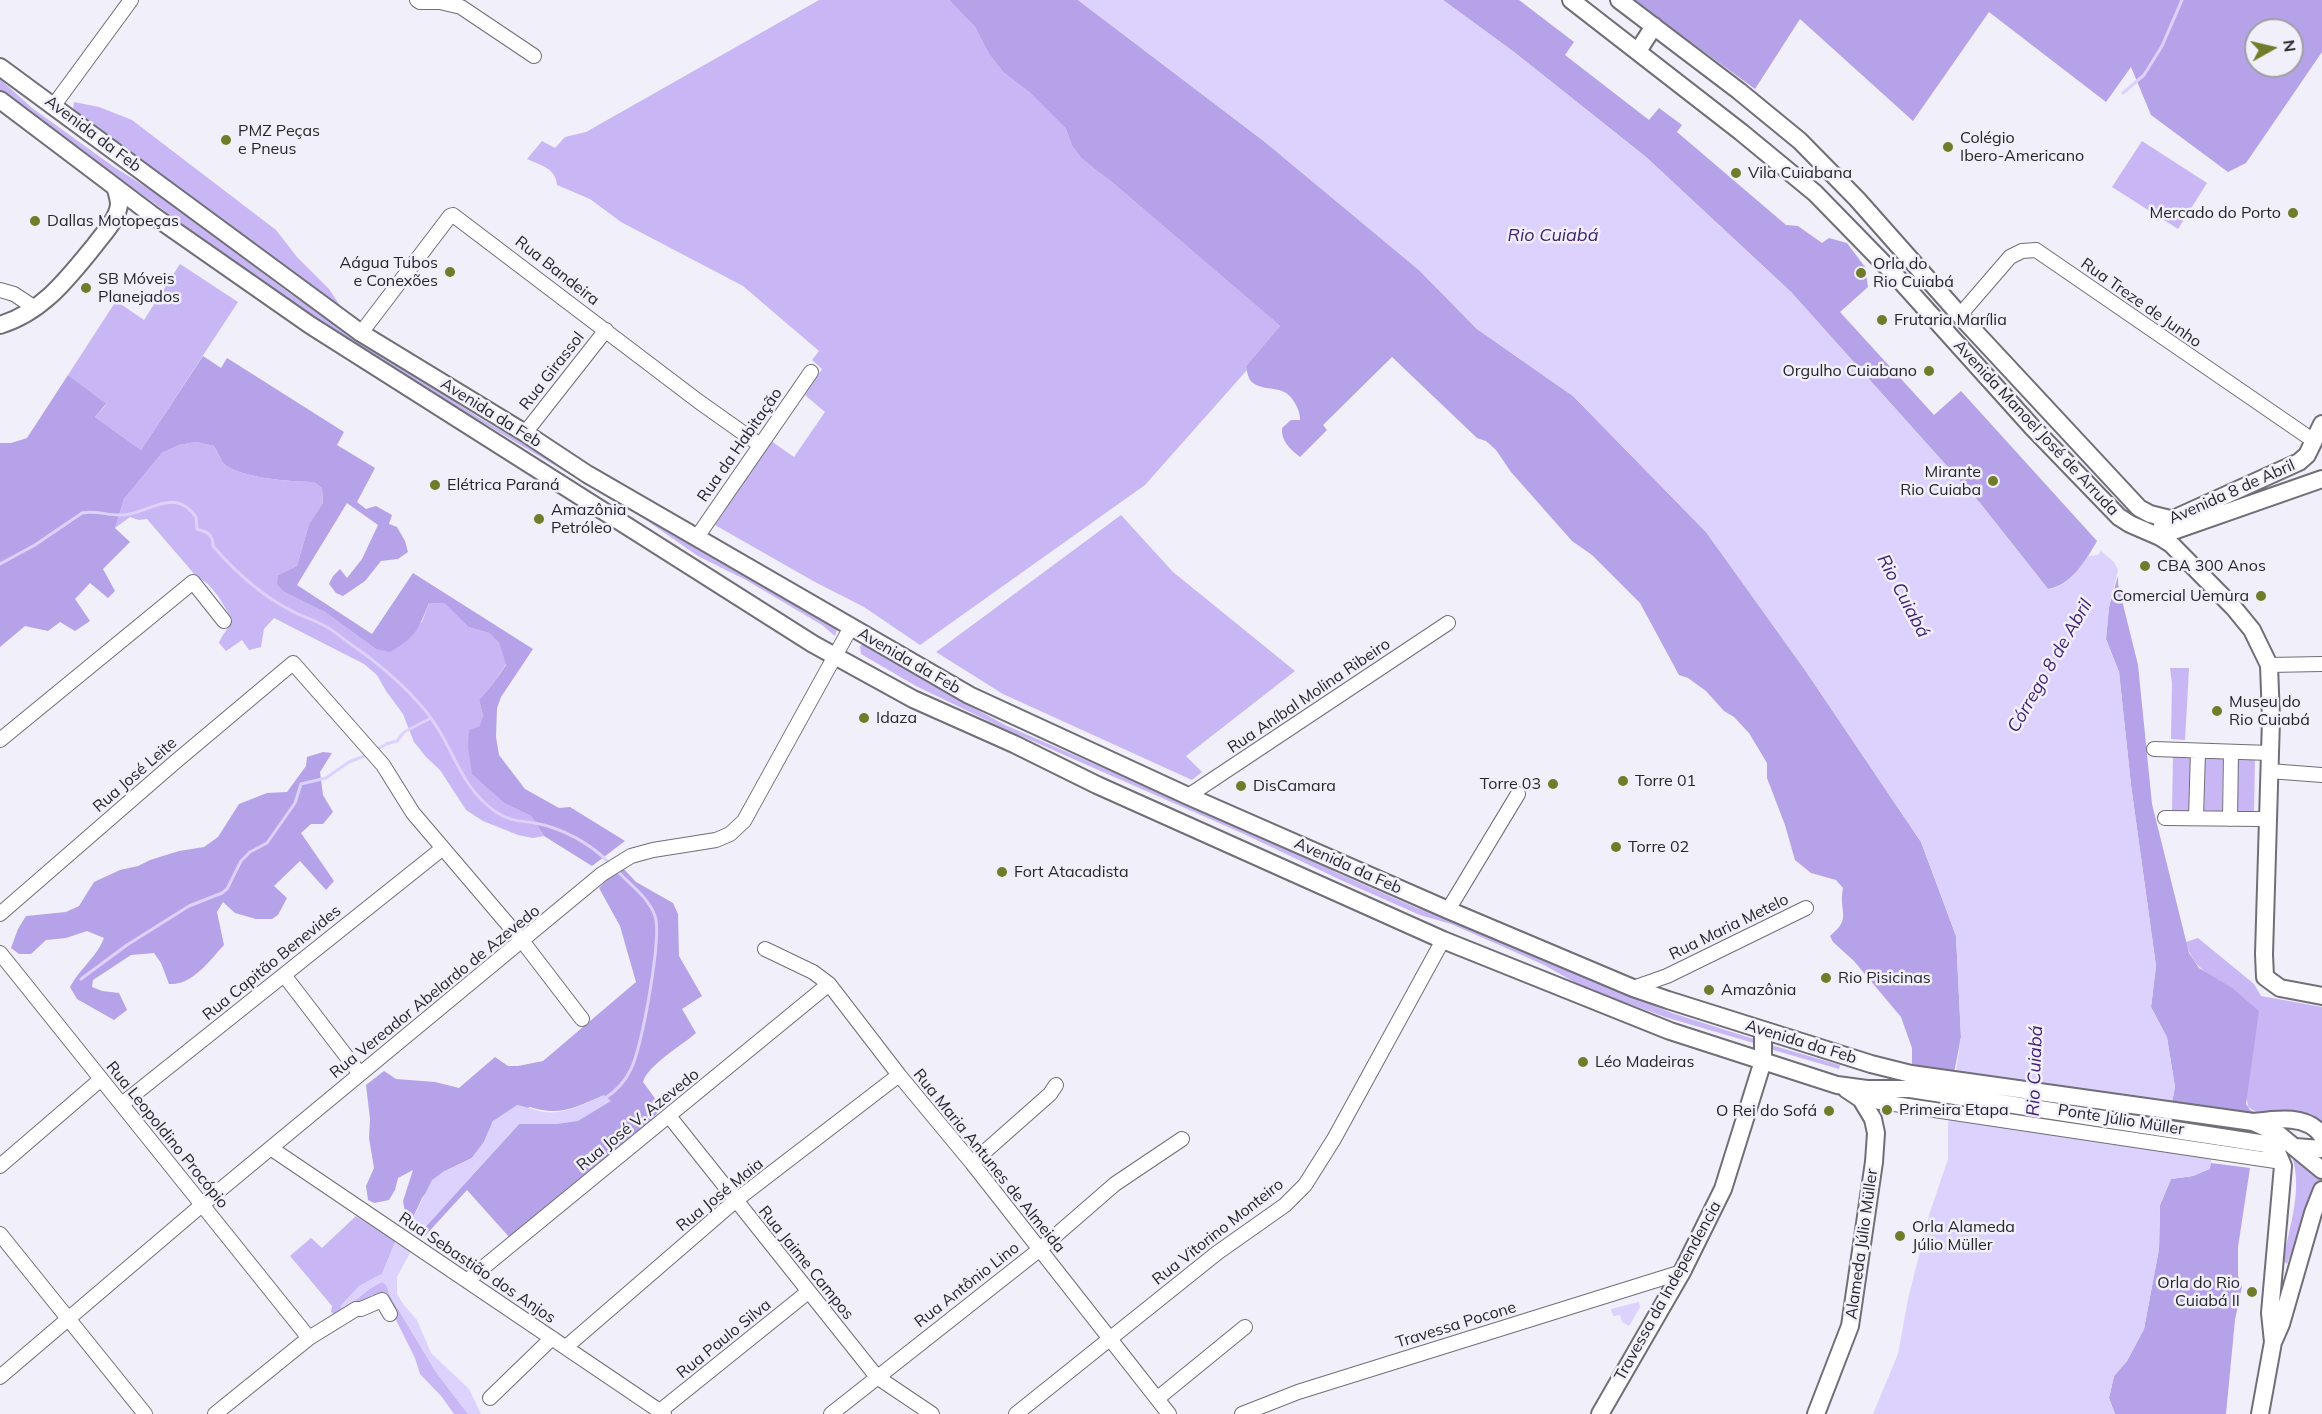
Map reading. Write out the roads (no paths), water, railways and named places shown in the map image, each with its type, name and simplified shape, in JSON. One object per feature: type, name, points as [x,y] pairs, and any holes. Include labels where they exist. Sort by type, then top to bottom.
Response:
[{"type":"main road","name":"Avenida Manoel José de Arruda","points":[[1571,0],[1774,158],[1815,193],[1896,276],[2032,428],[2106,505],[2127,523],[2159,536],[2171,544],[2253,630],[2269,665],[2270,753],[2265,977],[2280,988],[2322,996]]},
{"type":"main road","name":"Avenida Manoel José de Arruda","points":[[1619,0],[1739,91],[1800,141],[1857,199],[1960,315],[2132,501],[2150,514],[2170,519]]},
{"type":"main road","points":[[1638,51],[1654,26]]},
{"type":"main road","points":[[0,59],[16,77]]},
{"type":"main road","name":"Avenida da Feb","points":[[0,67],[361,333],[525,433],[586,474],[851,627],[863,623],[868,625],[976,690],[1008,713],[1188,796],[1633,988],[1871,1064],[1909,1092]]},
{"type":"main road","name":"Avenida da Feb","points":[[0,100],[151,214],[310,326],[669,554],[834,656],[913,699],[1097,785],[1443,940],[1670,1031],[1791,1068],[1837,1085],[1909,1092]]},
{"type":"main road","points":[[0,325],[35,308],[66,280],[110,224],[119,207],[115,187]]},
{"type":"main road","points":[[110,224],[133,212],[151,214]]},
{"type":"main road","name":"Avenida 8 de Abril","points":[[2322,424],[2307,455],[2300,462],[2170,519],[2160,526],[2159,536],[2322,479]]},
{"type":"main road","points":[[2127,523],[2132,522],[2136,517],[2137,510],[2132,501]]},
{"type":"main road","name":"Travessa da Independencia","points":[[1600,1414],[1682,1272],[1723,1189],[1763,1061],[1763,1031]]},
{"type":"main road","points":[[1837,1085],[1861,1099]]},
{"type":"main road","name":"Ponte Júlio Müller","points":[[1909,1092],[2253,1122]]},
{"type":"main road","name":"Ponte Júlio Müller","points":[[1909,1092],[2268,1153],[2270,1313],[2273,1342]]},
{"type":"main road","name":"Alameda Júlio Müller","points":[[1816,1414],[1850,1326],[1860,1265],[1876,1133],[1868,1109],[1861,1099]]},
{"type":"main road","points":[[2253,1122],[2291,1119],[2313,1126],[2322,1136]]},
{"type":"main road","points":[[2253,1122],[2277,1133],[2322,1170]]},
{"type":"main road","points":[[2295,1147],[2322,1149]]},
{"type":"main road","points":[[2260,1414],[2273,1342],[2281,1324],[2322,1190]]},
{"type":"street","points":[[54,105],[131,0]]},
{"type":"street","points":[[417,0],[460,7],[534,56]]},
{"type":"street","name":"Rua Bandeira","points":[[361,333],[453,215],[759,445]]},
{"type":"street","name":"Rua Treze de Junho","points":[[1960,315],[2010,257],[2022,251],[2036,250],[2314,441]]},
{"type":"street","points":[[0,290],[15,294],[35,308]]},
{"type":"street","name":"Rua Girassol","points":[[525,433],[606,330]]},
{"type":"street","name":"Rua da Habitação","points":[[697,537],[811,372]]},
{"type":"street","points":[[0,740],[193,582],[224,621]]},
{"type":"street","name":"Rua Aníbal Molina Ribeiro","points":[[1188,796],[1448,623]]},
{"type":"street","name":"Rua Vereador Abelardo de Azevedo","points":[[0,1377],[203,1204],[523,942],[602,874],[622,861],[654,850],[716,840],[730,834],[744,821],[851,627]]},
{"type":"street","name":"Rua José Leite","points":[[0,914],[293,663],[377,758],[413,813],[443,848]]},
{"type":"street","points":[[2269,665],[2322,664]]},
{"type":"street","points":[[2154,749],[2270,753]]},
{"type":"street","points":[[2196,818],[2198,751]]},
{"type":"street","points":[[2230,819],[2231,752]]},
{"type":"street","points":[[2269,771],[2322,775]]},
{"type":"street","points":[[1448,910],[1518,794]]},
{"type":"street","points":[[2164,818],[2260,819]]},
{"type":"street","points":[[443,848],[523,942],[582,1018]]},
{"type":"street","name":"Rua Capitão Benevides","points":[[122,1104],[443,848]]},
{"type":"street","name":"Rua Maria Metelo","points":[[1633,988],[1667,976],[1806,908]]},
{"type":"street","name":"Rua Vitorino Monteiro","points":[[1016,1414],[1217,1253],[1285,1205],[1305,1185],[1334,1139],[1443,940]]},
{"type":"street","name":"Rua Maria Antunes de Almeida","points":[[765,949],[813,972],[829,984],[899,1075],[1111,1337],[1169,1414]]},
{"type":"street","name":"Rua Leopoldino Procópio","points":[[0,953],[309,1338]]},
{"type":"street","points":[[284,975],[360,1074]]},
{"type":"street","name":"Rua Maria Metelo","points":[[1667,976],[1668,1000]]},
{"type":"street","name":"Rua José V. Azevedo","points":[[468,1280],[829,984]]},
{"type":"street","name":"Rua José Maia","points":[[566,1347],[735,1201],[899,1075]]},
{"type":"street","points":[[0,1166],[100,1080]]},
{"type":"street","points":[[972,1163],[1050,1094],[1056,1085]]},
{"type":"street","points":[[1861,1099],[1909,1092]]},
{"type":"street","name":"Rua Jaime Campos","points":[[669,1116],[877,1377],[932,1414]]},
{"type":"street","name":"Rua Antônio Lino","points":[[831,1414],[1039,1250],[1115,1184],[1182,1139]]},
{"type":"street","name":"Rua Sebastião dos Anjos","points":[[272,1149],[662,1413]]},
{"type":"street","points":[[0,1234],[145,1414]]},
{"type":"street","name":"Travessa Pocone","points":[[1242,1414],[1298,1392],[1682,1272]]},
{"type":"street","name":"Rua Paulo Silva","points":[[662,1413],[808,1292]]},
{"type":"street","points":[[215,1414],[309,1338],[356,1309],[382,1300],[390,1314]]},
{"type":"street","points":[[1158,1398],[1245,1327]]},
{"type":"street","points":[[490,1398],[552,1338]]},
{"type":"water","points":[[1078,0],[1443,0],[1514,52],[1646,157],[1791,292],[1980,503],[2048,589],[2060,585],[2071,577],[2088,556],[2098,555],[2101,551],[2114,562],[2118,570],[2109,607],[2106,639],[2119,672],[2131,785],[2156,966],[2151,1007],[2167,1037],[2175,1087],[2172,1103],[2202,1130],[2211,1146],[2212,1156],[2210,1169],[2193,1176],[2171,1179],[2160,1205],[2159,1249],[2144,1329],[2127,1361],[2114,1376],[2109,1398],[2115,1414],[1873,1414],[1898,1354],[1908,1299],[1930,1212],[1948,1159],[1948,1125],[1961,1037],[1956,936],[1921,842],[1805,670],[1706,532],[1573,396],[1477,329],[1419,270],[1265,142]]},
{"type":"water","points":[[604,1095],[611,1101],[578,1121],[557,1124],[519,1124],[418,1235],[408,1228],[432,1180],[472,1158],[484,1142],[493,1121],[517,1105],[544,1112],[560,1112]]},
{"type":"water","points":[[396,1240],[411,1251],[397,1277],[397,1294],[417,1320],[431,1353],[469,1389],[481,1414],[468,1414],[436,1372],[389,1294],[386,1285],[382,1282],[371,1288],[345,1311],[340,1306],[359,1286],[382,1274]]},
{"type":"water","points":[[1639,1302],[1640,1307],[1629,1326],[1622,1322],[1620,1315],[1613,1316],[1611,1309]]},
{"type":"waterway","points":[[2123,93],[2144,75],[2162,46],[2182,0]]},
{"type":"waterway","points":[[0,564],[35,545],[82,513],[123,515],[170,502],[179,503],[188,508],[196,517],[197,529],[209,534],[213,546],[252,584],[286,608],[333,631],[379,665],[407,690],[434,722],[464,777],[483,801],[496,812],[515,820],[545,825],[566,833],[594,850],[610,864]]},
{"type":"waterway","points":[[374,751],[397,741],[404,732],[431,718]]},
{"type":"waterway","points":[[81,979],[127,945],[189,906],[222,893],[227,889],[241,861],[250,852],[267,843],[295,803],[301,784],[326,778],[349,762],[369,754]]},
{"type":"waterway","points":[[604,1099],[616,1090],[631,1069],[650,992],[656,946],[655,916],[652,909],[639,892],[617,871]]},
{"type":"place","name":"PMZ Peças e Pneus","points":[[226,140]]},
{"type":"place","name":"Colégio Ibero-Americano","points":[[1948,147]]},
{"type":"place","name":"Vila Cuiabana","points":[[1736,173]]},
{"type":"place","name":"Mercado do Porto","points":[[2293,213]]},
{"type":"place","name":"Dallas Motopeças","points":[[35,221]]},
{"type":"place","name":"Aágua Tubos e Conexões","points":[[450,272]]},
{"type":"place","name":"Orla do Rio Cuiabá","points":[[1861,273]]},
{"type":"place","name":"SB Móveis Planejados","points":[[86,288]]},
{"type":"place","name":"Frutaria Marília","points":[[1882,320]]},
{"type":"place","name":"Orgulho Cuiabano","points":[[1929,371]]},
{"type":"place","name":"Mirante Rio Cuiaba","points":[[1993,481]]},
{"type":"place","name":"Elétrica Paraná","points":[[435,485]]},
{"type":"place","name":"Amazônia Petróleo","points":[[539,519]]},
{"type":"place","name":"CBA 300 Anos","points":[[2145,566]]},
{"type":"place","name":"Comercial Uemura","points":[[2261,596]]},
{"type":"place","name":"Museu do Rio Cuiabá","points":[[2217,711]]},
{"type":"place","name":"Idaza","points":[[864,718]]},
{"type":"place","name":"Torre 01","points":[[1623,781]]},
{"type":"place","name":"Torre 03","points":[[1553,784]]},
{"type":"place","name":"DisCamara","points":[[1241,786]]},
{"type":"place","name":"Torre 02","points":[[1616,847]]},
{"type":"place","name":"Fort Atacadista","points":[[1002,872]]},
{"type":"place","name":"Rio Pisicinas","points":[[1826,978]]},
{"type":"place","name":"Amazônia","points":[[1709,990]]},
{"type":"place","name":"Léo Madeiras","points":[[1583,1062]]},
{"type":"place","name":"Primeira Etapa","points":[[1887,1110]]},
{"type":"place","name":"O Rei do Sofá","points":[[1829,1111]]},
{"type":"place","name":"Orla Alameda Júlio Müller","points":[[1900,1236]]},
{"type":"place","name":"Orla do Rio Cuiabá II","points":[[2252,1292]]},
{"type":"water label","name":"Rio Cuiabá","points":[[1553,236]]},
{"type":"water label","name":"Rio Cuiabá","points":[[1903,596]]},
{"type":"water label","name":"Córrego 8 de Abril","points":[[2050,666]]},
{"type":"water label","name":"Rio Cuiabá","points":[[2035,1071]]}]
